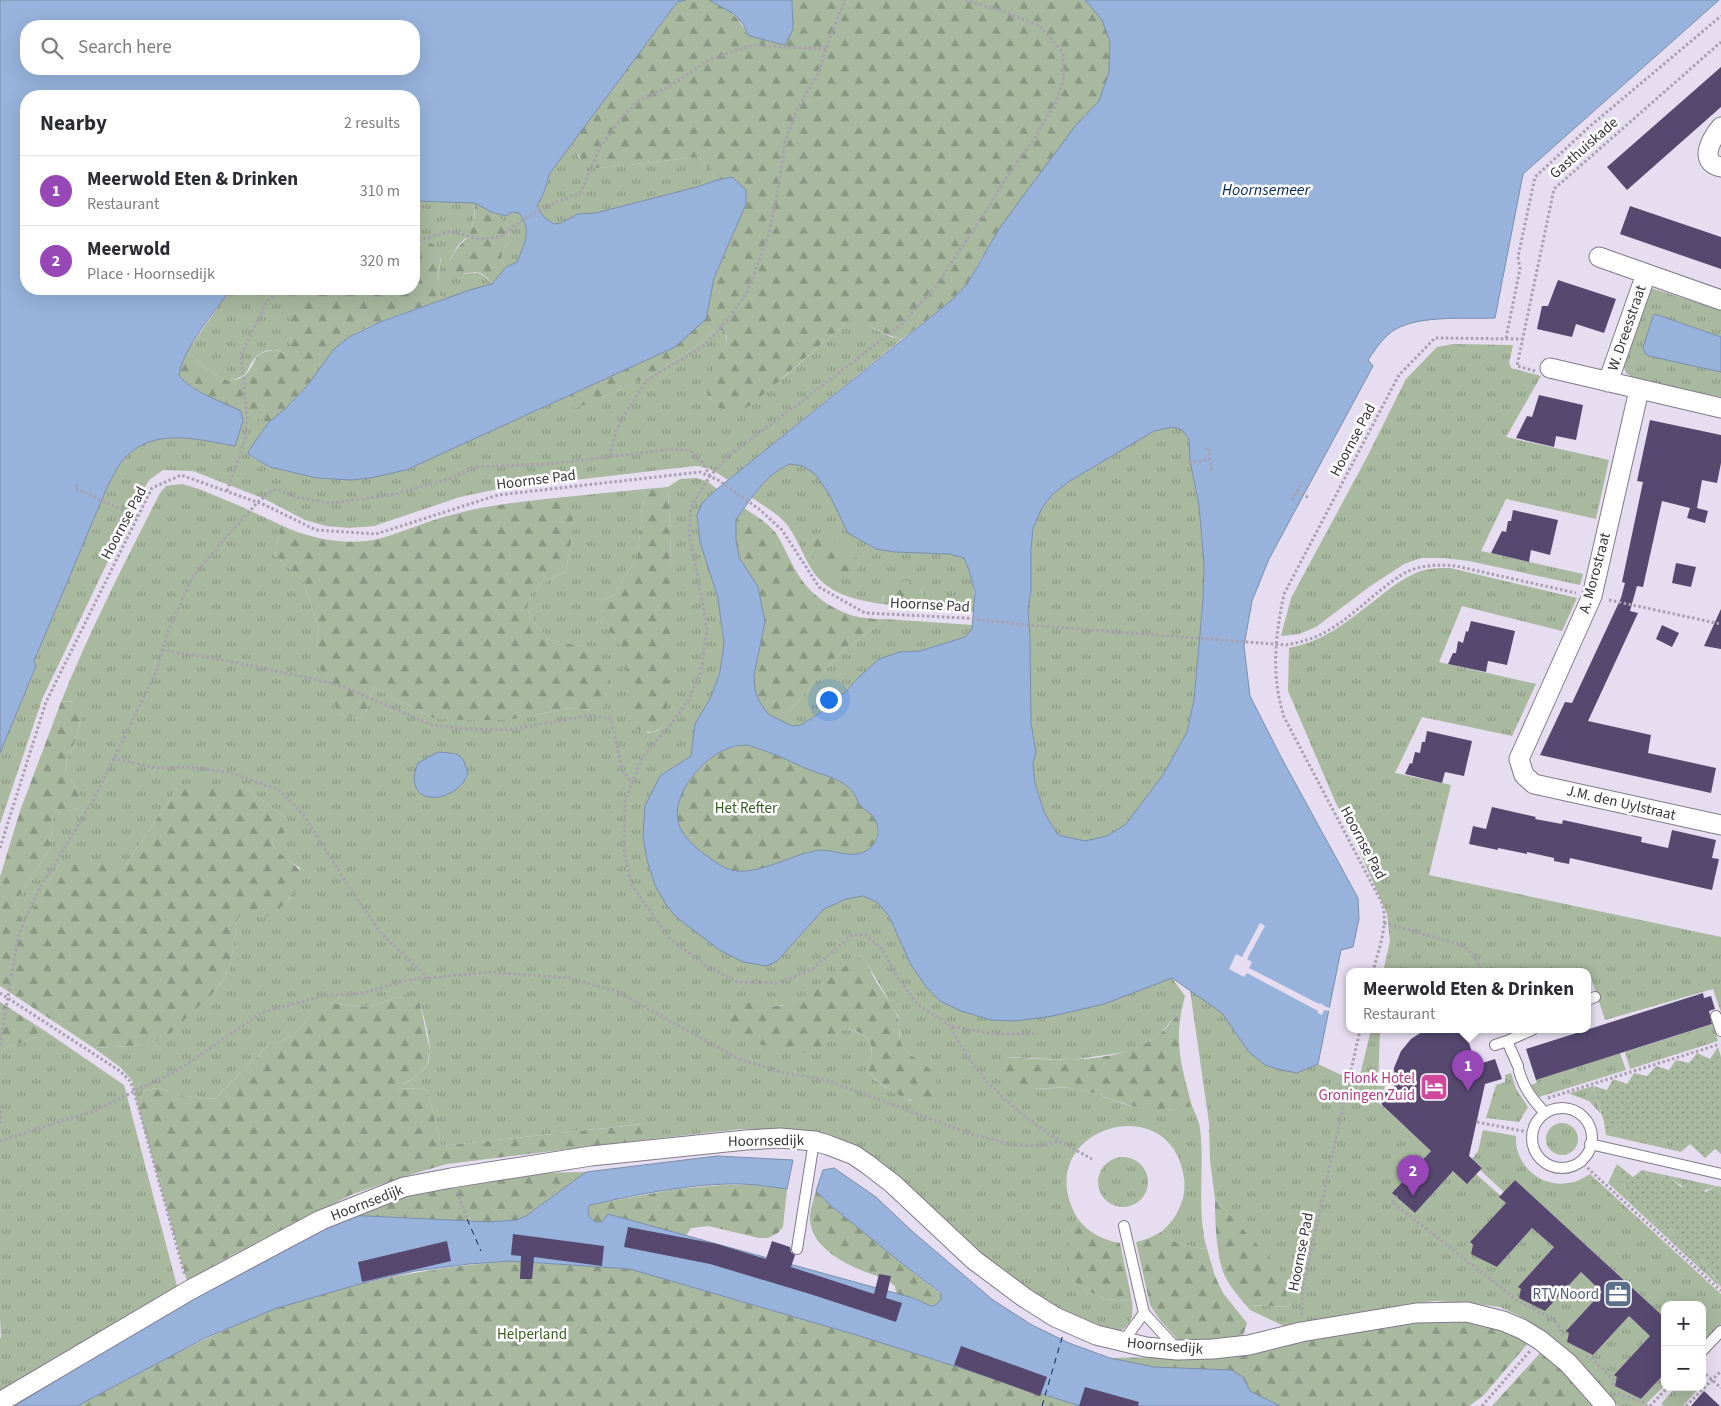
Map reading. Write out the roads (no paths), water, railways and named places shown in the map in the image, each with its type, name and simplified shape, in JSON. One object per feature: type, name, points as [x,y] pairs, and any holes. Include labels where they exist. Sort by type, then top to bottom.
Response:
[{"type":"street","points":[[1721,127],[1711,138],[1707,154],[1711,161],[1721,167]]},
{"type":"street","points":[[1599,257],[1721,300]]},
{"type":"street","name":"W. Dreesstraat","points":[[1608,382],[1646,274]]},
{"type":"street","name":"W. Dreesstraat","points":[[1550,368],[1721,408]]},
{"type":"street","name":"A. Morostraat","points":[[1524,775],[1519,759],[1592,596],[1639,390]]},
{"type":"street","name":"J.M. den Uylstraat","points":[[1524,775],[1534,784],[1721,826]]},
{"type":"street","name":"Hoornsedijk","points":[[0,1402],[190,1290],[322,1220],[404,1187],[591,1156],[780,1138],[814,1141],[841,1150],[874,1168],[974,1260],[1044,1311],[1081,1330],[1122,1343],[1146,1348],[1177,1350],[1213,1349],[1249,1345],[1301,1332],[1416,1313],[1467,1312],[1503,1321],[1540,1340],[1568,1363],[1606,1406]]},
{"type":"lane","points":[[1716,1016],[1721,1031]]},
{"type":"lane","points":[[1495,1044],[1525,1033]]},
{"type":"lane","points":[[1507,1041],[1522,1084],[1545,1113]]},
{"type":"lane","points":[[1556,1108],[1566,1108],[1582,1116],[1588,1124],[1591,1133],[1590,1144],[1588,1152],[1580,1161],[1563,1167],[1553,1166],[1537,1154],[1533,1145],[1532,1133],[1534,1126],[1545,1113],[1556,1108]]},
{"type":"lane","points":[[798,1249],[814,1141]]},
{"type":"lane","points":[[1590,1144],[1721,1174]]},
{"type":"lane","points":[[1124,1226],[1144,1313],[1177,1350]]},
{"type":"lane","points":[[1122,1343],[1144,1313]]},
{"type":"lane","points":[[1706,1346],[1721,1331]]},
{"type":"water","points":[[0,0],[686,0],[678,2],[672,9],[550,173],[537,206],[543,216],[554,224],[561,223],[578,214],[596,213],[732,177],[746,190],[746,204],[714,278],[706,319],[675,347],[406,470],[370,478],[351,480],[317,478],[270,467],[249,455],[248,452],[268,423],[285,409],[307,386],[334,349],[349,337],[380,322],[492,284],[506,267],[517,262],[526,238],[526,226],[519,213],[512,212],[506,216],[491,212],[475,203],[420,201],[420,90],[20,90],[20,295],[226,295],[193,342],[181,365],[179,376],[200,392],[241,411],[243,421],[235,446],[188,438],[158,440],[144,444],[131,452],[119,465],[108,485],[34,661],[36,666],[0,753]]},
{"type":"water","points":[[709,0],[792,0],[793,29],[785,45],[748,35],[743,24],[734,14]]},
{"type":"water","name":"Hoornsemeer","points":[[1085,0],[1719,0],[1523,174],[1495,318],[1444,319],[1418,322],[1396,329],[1377,347],[1368,360],[1373,366],[1269,559],[1252,601],[1244,646],[1250,696],[1358,898],[1359,919],[1353,947],[1341,950],[1318,1064],[1297,1073],[1265,1065],[1248,1051],[1222,1013],[1172,978],[1104,1004],[1053,1016],[1015,1021],[991,1020],[961,1011],[940,1001],[928,989],[911,965],[889,916],[877,902],[863,896],[846,899],[824,909],[777,961],[767,966],[743,962],[721,951],[676,917],[665,903],[655,885],[647,860],[643,837],[645,806],[660,776],[691,756],[695,724],[711,697],[720,672],[724,643],[718,598],[700,542],[697,515],[702,503],[952,300],[967,284],[999,229],[1076,125],[1099,101],[1109,72],[1110,42],[1102,20]],"holes":[[[1173,427],[1182,430],[1189,439],[1190,460],[1199,506],[1204,564],[1203,600],[1194,700],[1187,732],[1163,775],[1126,824],[1107,836],[1085,841],[1058,835],[1045,814],[1035,784],[1033,764],[1036,752],[1031,723],[1028,609],[1031,590],[1033,528],[1042,508],[1052,495],[1068,482],[1154,431]],[[790,464],[803,466],[815,474],[829,494],[848,533],[876,549],[895,552],[950,554],[964,558],[975,592],[972,629],[965,637],[920,651],[900,652],[879,659],[834,704],[801,725],[792,726],[768,714],[759,701],[755,690],[754,675],[765,622],[758,587],[739,557],[736,540],[736,519],[766,480]],[[747,745],[763,750],[844,784],[854,793],[861,806],[875,820],[878,835],[874,844],[866,851],[860,853],[847,854],[820,850],[805,853],[766,867],[746,871],[729,869],[703,853],[684,834],[679,825],[677,813],[679,801],[684,789],[700,767],[721,751]]]},
{"type":"water","points":[[1655,314],[1721,337],[1721,372],[1649,356],[1645,353],[1643,348]]},
{"type":"water","points":[[438,752],[456,754],[462,758],[468,774],[463,783],[454,791],[435,797],[427,796],[420,793],[415,786],[414,776],[418,763]]},
{"type":"water","points":[[717,1156],[793,1160],[787,1189],[737,1184],[694,1186],[590,1205],[588,1208],[589,1216],[595,1222],[602,1222],[608,1214],[913,1298],[931,1306],[936,1305],[941,1300],[941,1293],[830,1205],[816,1191],[823,1170],[834,1168],[876,1197],[913,1232],[993,1300],[1032,1325],[1069,1343],[1110,1358],[1154,1367],[1231,1370],[1243,1377],[1250,1391],[1280,1406],[1080,1406],[860,1336],[630,1269],[511,1261],[415,1271],[370,1281],[277,1308],[205,1338],[77,1406],[15,1406],[131,1333],[226,1279],[347,1215],[489,1222],[517,1220],[526,1216],[586,1172]]},
{"type":"place","name":"Flonk Hotel Groningen Zuid","points":[[1434,1087]]},
{"type":"place","name":"Meerwold Eten & Drinken","points":[[1468,1091]]},
{"type":"place","name":"Meerwold","points":[[1413,1196]]},
{"type":"place","name":"RTV Noord","points":[[1618,1294]]},
{"type":"park label","name":"Het Refter","points":[[746,808]]},
{"type":"park label","name":"Helperland","points":[[532,1334]]}]
